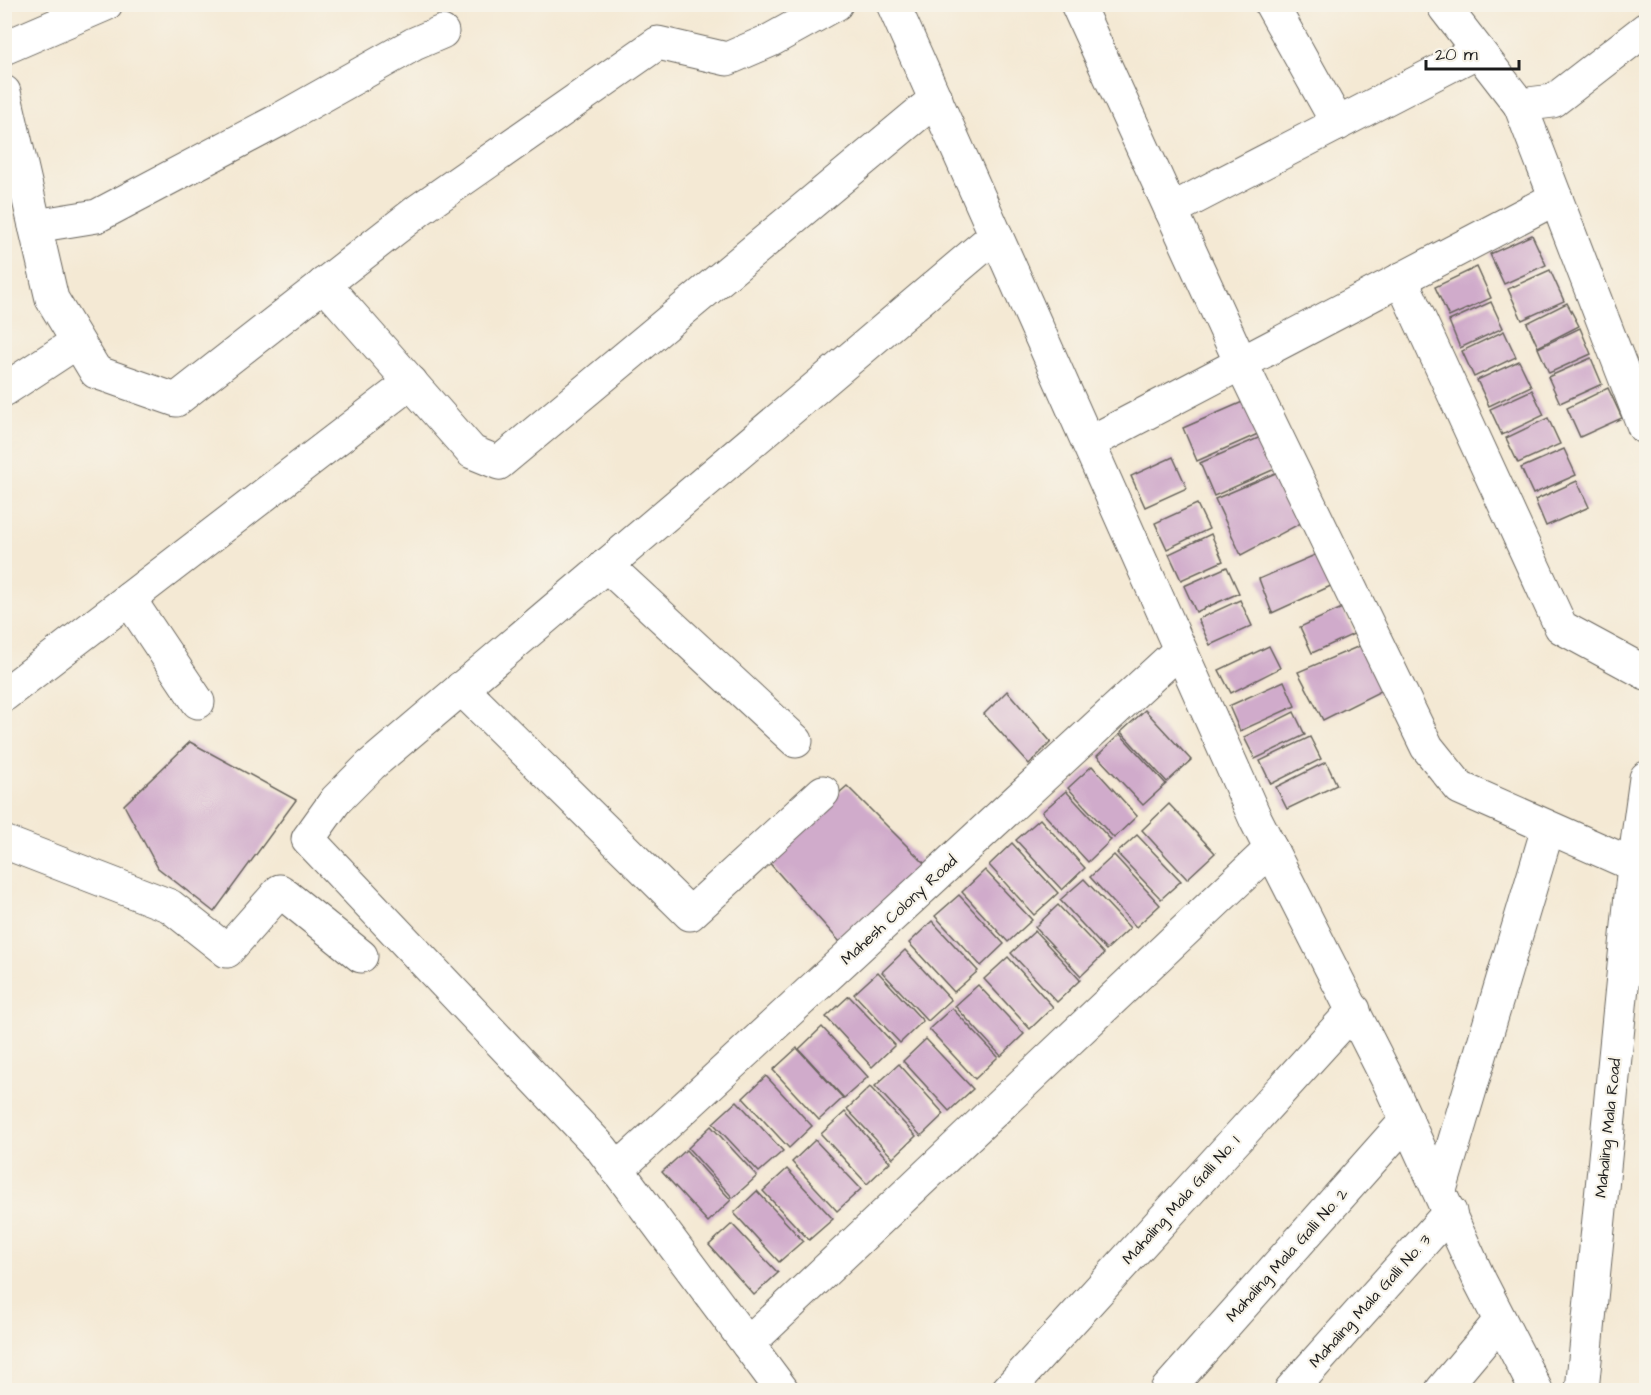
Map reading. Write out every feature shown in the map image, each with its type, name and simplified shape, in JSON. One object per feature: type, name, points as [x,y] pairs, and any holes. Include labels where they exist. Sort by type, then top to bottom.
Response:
[{"type":"street","points":[[4,48],[106,4]]},
{"type":"street","points":[[4,92],[52,299],[96,372],[176,400],[419,210],[658,43],[727,59],[771,40],[836,4]]},
{"type":"street","points":[[893,4],[1180,650],[1271,849],[1354,1010],[1445,1201],[1480,1281],[1536,1390]]},
{"type":"street","points":[[1077,4],[1241,363],[1427,747],[1460,788],[1640,869]]},
{"type":"street","points":[[1271,4],[1338,124]]},
{"type":"street","points":[[1445,4],[1445,8],[1520,105],[1644,427],[1647,429]]},
{"type":"street","points":[[1520,105],[1553,100],[1647,29]]},
{"type":"street","points":[[35,226],[97,216],[279,120],[414,44],[442,32]]},
{"type":"street","points":[[1171,210],[1478,51]]},
{"type":"street","points":[[324,284],[472,452],[499,463],[936,99]]},
{"type":"street","points":[[1089,443],[1556,198]]},
{"type":"street","points":[[782,1390],[602,1149],[308,839],[336,800],[371,765],[996,235]]},
{"type":"street","points":[[1401,279],[1561,627],[1647,673]]},
{"type":"street","points":[[4,390],[77,342]]},
{"type":"street","points":[[4,695],[411,382]]},
{"type":"street","points":[[606,565],[796,741]]},
{"type":"street","points":[[129,599],[198,702]]},
{"type":"street","name":"Mahesh Colony Road","points":[[617,1170],[1180,650]]},
{"type":"street","points":[[461,688],[690,914],[823,792]]},
{"type":"street","name":"Mahaling Mala Road","points":[[1582,1390],[1640,869],[1647,778]]},
{"type":"street","points":[[1445,1201],[1548,828]]},
{"type":"street","points":[[4,842],[170,906],[227,951],[280,891],[361,956]]},
{"type":"street","points":[[748,1344],[1271,849]]},
{"type":"street","name":"Mahaling Mala Galli No. 1","points":[[1008,1390],[1354,1010]]},
{"type":"street","name":"Mahaling Mala Galli No. 2","points":[[1167,1390],[1407,1120]]},
{"type":"street","name":"Mahaling Mala Galli No. 3","points":[[1290,1390],[1445,1201]]},
{"type":"street","points":[[1442,1390],[1500,1321]]},
{"type":"building","points":[[1532,235],[1546,265],[1504,284],[1490,254]]},
{"type":"building","points":[[1477,267],[1491,298],[1449,317],[1435,287]]},
{"type":"building","points":[[1550,270],[1564,301],[1522,320],[1508,289]]},
{"type":"building","points":[[1491,302],[1503,328],[1460,348],[1449,321]]},
{"type":"building","points":[[1567,303],[1579,326],[1538,347],[1527,323]]},
{"type":"building","points":[[1580,328],[1591,354],[1549,373],[1538,348]]},
{"type":"building","points":[[1504,331],[1516,357],[1474,377],[1462,351]]},
{"type":"building","points":[[1591,358],[1602,384],[1560,403],[1548,377]]},
{"type":"building","points":[[1519,361],[1531,386],[1489,406],[1477,380]]},
{"type":"building","points":[[1608,388],[1622,418],[1580,437],[1567,408]]},
{"type":"building","points":[[1532,390],[1544,415],[1502,435],[1490,409]]},
{"type":"building","points":[[1247,400],[1260,433],[1197,461],[1183,428]]},
{"type":"building","points":[[1548,418],[1560,444],[1518,463],[1506,438]]},
{"type":"building","points":[[1263,436],[1277,468],[1214,496],[1200,463]]},
{"type":"building","points":[[1564,449],[1576,475],[1533,494],[1521,468]]},
{"type":"building","points":[[1173,457],[1187,488],[1145,507],[1131,476]]},
{"type":"building","points":[[1278,472],[1301,523],[1241,555],[1215,499]]},
{"type":"building","points":[[1577,481],[1589,507],[1546,526],[1535,500]]},
{"type":"building","points":[[1197,504],[1209,529],[1167,549],[1155,523]]},
{"type":"building","points":[[1211,534],[1223,561],[1181,580],[1169,554]]},
{"type":"building","points":[[1322,552],[1335,584],[1272,613],[1259,579]]},
{"type":"building","points":[[1227,567],[1239,593],[1196,612],[1184,586]]},
{"type":"building","points":[[1240,600],[1252,626],[1210,645],[1198,619]]},
{"type":"building","points":[[1342,608],[1354,634],[1312,653],[1300,627]]},
{"type":"building","points":[[1362,645],[1383,690],[1323,720],[1298,672]]},
{"type":"building","points":[[1269,646],[1280,668],[1231,693],[1219,670]]},
{"type":"building","points":[[1284,681],[1295,706],[1240,731],[1229,706]]},
{"type":"building","points":[[1007,691],[1051,742],[1029,764],[984,714]]},
{"type":"building","points":[[1145,710],[1191,760],[1167,782],[1121,732]]},
{"type":"building","points":[[1294,712],[1305,735],[1255,759],[1244,737]]},
{"type":"building","points":[[1120,734],[1166,784],[1143,805],[1097,756]]},
{"type":"building","points":[[1310,737],[1321,759],[1271,784],[1260,761]]},
{"type":"building","points":[[190,742],[296,800],[214,912],[158,868],[124,805]]},
{"type":"building","points":[[1326,762],[1337,785],[1287,809],[1276,787]]},
{"type":"building","points":[[1092,766],[1137,816],[1114,838],[1068,788]]},
{"type":"building","points":[[847,786],[925,864],[840,942],[765,858]]},
{"type":"building","points":[[1066,791],[1111,840],[1088,862],[1042,812]]},
{"type":"building","points":[[1169,804],[1215,853],[1187,879],[1142,830]]},
{"type":"building","points":[[1040,819],[1085,868],[1062,890],[1016,840]]},
{"type":"building","points":[[1137,835],[1181,881],[1161,899],[1117,853]]},
{"type":"building","points":[[1012,843],[1058,893],[1034,915],[989,865]]},
{"type":"building","points":[[1114,855],[1160,905],[1136,927],[1090,877]]},
{"type":"building","points":[[985,870],[1032,920],[1008,942],[962,892]]},
{"type":"building","points":[[1084,879],[1130,928],[1106,950],[1060,900]]},
{"type":"building","points":[[959,895],[1004,944],[981,966],[935,916]]},
{"type":"building","points":[[1058,905],[1104,954],[1081,976],[1035,927]]},
{"type":"building","points":[[932,921],[978,971],[954,992],[909,943]]},
{"type":"building","points":[[1035,931],[1080,980],[1057,1002],[1011,953]]},
{"type":"building","points":[[905,950],[951,1000],[928,1021],[882,972]]},
{"type":"building","points":[[1008,957],[1053,1007],[1030,1029],[984,979]]},
{"type":"building","points":[[878,972],[923,1021],[900,1043],[854,994]]},
{"type":"building","points":[[978,985],[1024,1034],[1001,1056],[955,1006]]},
{"type":"building","points":[[849,996],[895,1045],[872,1067],[826,1017]]},
{"type":"building","points":[[952,1008],[998,1057],[975,1079],[929,1029]]},
{"type":"building","points":[[822,1027],[868,1077],[844,1098],[799,1049]]},
{"type":"building","points":[[926,1039],[973,1089],[949,1111],[903,1061]]},
{"type":"building","points":[[797,1048],[843,1098],[819,1120],[773,1070]]},
{"type":"building","points":[[899,1064],[944,1114],[921,1136],[875,1086]]},
{"type":"building","points":[[766,1076],[812,1126],[789,1148],[743,1098]]},
{"type":"building","points":[[870,1087],[916,1136],[893,1158],[847,1109]]},
{"type":"building","points":[[737,1101],[783,1151],[759,1172],[713,1123]]},
{"type":"building","points":[[845,1112],[890,1162],[867,1184],[821,1134]]},
{"type":"building","points":[[711,1126],[757,1176],[733,1198],[688,1148]]},
{"type":"building","points":[[815,1140],[861,1189],[837,1211],[792,1162]]},
{"type":"building","points":[[686,1150],[731,1200],[708,1222],[662,1172]]},
{"type":"building","points":[[787,1169],[833,1219],[809,1240],[763,1191]]},
{"type":"building","points":[[757,1191],[803,1241],[779,1262],[734,1213]]},
{"type":"building","points":[[732,1224],[778,1273],[754,1295],[709,1245]]}]
